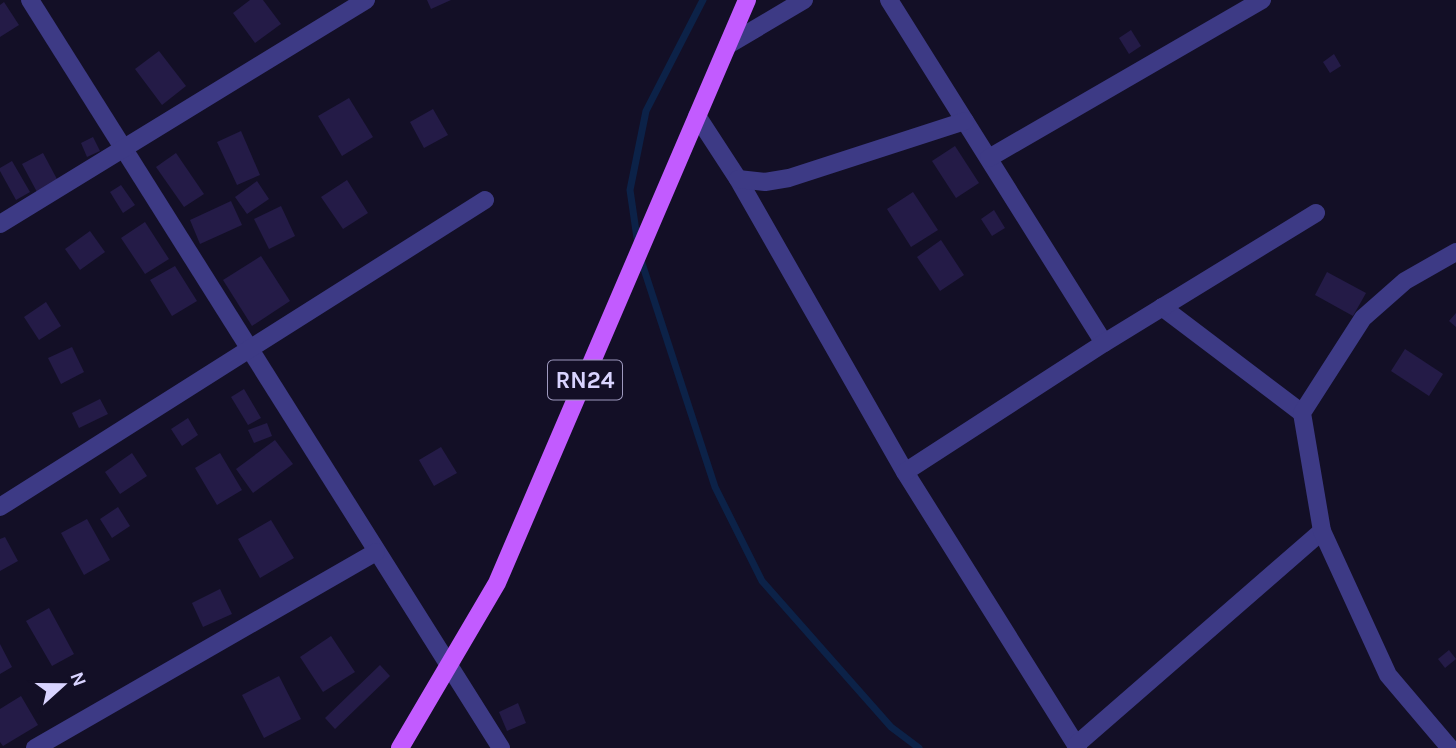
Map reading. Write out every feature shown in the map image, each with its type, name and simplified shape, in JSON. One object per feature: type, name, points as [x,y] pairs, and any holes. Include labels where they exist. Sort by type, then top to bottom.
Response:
[{"type":"main road","name":"RN24","points":[[400,748],[497,583],[747,0]]},
{"type":"street","points":[[30,0],[500,748]]},
{"type":"street","points":[[0,224],[366,0]]},
{"type":"street","points":[[728,45],[804,0]]},
{"type":"street","points":[[890,0],[1104,343]]},
{"type":"street","points":[[989,158],[1262,0]]},
{"type":"street","points":[[698,116],[738,179],[905,472],[1077,746],[1322,531]]},
{"type":"street","points":[[738,179],[765,182],[789,178],[965,121]]},
{"type":"street","points":[[0,507],[485,200]]},
{"type":"street","points":[[905,472],[1104,343],[1316,213]]},
{"type":"street","points":[[1450,748],[1388,675],[1322,531],[1302,412],[1363,318],[1405,281],[1456,252]]},
{"type":"street","points":[[1163,307],[1302,412]]},
{"type":"street","points":[[35,748],[376,552]]},
{"type":"building","points":[[250,0],[263,0],[281,24],[255,43],[233,13]]},
{"type":"building","points":[[427,0],[451,0],[431,9]]},
{"type":"building","points":[[4,2],[19,25],[0,37],[0,5]]},
{"type":"building","points":[[1131,30],[1141,46],[1129,54],[1119,38]]},
{"type":"building","points":[[159,51],[186,86],[162,105],[135,69]]},
{"type":"building","points":[[1334,54],[1341,66],[1330,73],[1323,62]]},
{"type":"building","points":[[349,98],[373,137],[342,156],[318,116]]},
{"type":"building","points":[[433,109],[448,135],[424,148],[410,122]]},
{"type":"building","points":[[241,131],[260,175],[237,185],[217,142]]},
{"type":"building","points":[[93,137],[100,151],[87,157],[81,143]]},
{"type":"building","points":[[955,146],[979,183],[956,198],[932,161]]},
{"type":"building","points":[[43,153],[58,181],[37,192],[22,164]]},
{"type":"building","points":[[176,153],[204,194],[184,207],[156,167]]},
{"type":"building","points":[[12,161],[30,192],[16,200],[0,171],[0,168]]},
{"type":"building","points":[[347,180],[368,213],[343,229],[321,197]]},
{"type":"building","points":[[257,181],[269,199],[247,214],[235,197]]},
{"type":"building","points":[[121,185],[135,205],[123,213],[110,192]]},
{"type":"building","points":[[913,192],[938,230],[911,247],[887,209]]},
{"type":"building","points":[[231,201],[242,225],[200,244],[190,220]]},
{"type":"building","points":[[281,206],[295,236],[269,249],[254,219]]},
{"type":"building","points":[[994,210],[1005,228],[992,236],[981,219]]},
{"type":"building","points":[[145,222],[169,259],[145,274],[121,238]]},
{"type":"building","points":[[90,231],[105,252],[80,270],[65,249]]},
{"type":"building","points":[[941,240],[964,275],[940,291],[917,257]]},
{"type":"building","points":[[261,256],[290,301],[252,326],[223,280]]},
{"type":"building","points":[[175,266],[197,301],[172,316],[150,280]]},
{"type":"building","points":[[1327,272],[1366,293],[1353,316],[1315,295]]},
{"type":"building","points":[[46,302],[61,326],[39,340],[24,317]]},
{"type":"building","points":[[1456,313],[1456,327],[1449,321]]},
{"type":"building","points":[[72,347],[84,372],[61,384],[48,358]]},
{"type":"building","points":[[1405,349],[1443,374],[1429,396],[1391,371]]},
{"type":"building","points":[[244,389],[261,418],[248,425],[231,397]]},
{"type":"building","points":[[100,399],[108,414],[79,428],[72,413]]},
{"type":"building","points":[[188,418],[198,435],[182,446],[171,429]]},
{"type":"building","points":[[267,423],[272,436],[254,443],[248,430]]},
{"type":"building","points":[[275,440],[293,464],[253,493],[236,469]]},
{"type":"building","points":[[441,447],[457,473],[434,486],[419,460]]},
{"type":"building","points":[[132,453],[147,476],[120,494],[105,472]]},
{"type":"building","points":[[220,453],[242,490],[217,505],[195,468]]},
{"type":"building","points":[[118,507],[130,526],[112,538],[100,519]]},
{"type":"building","points":[[87,519],[110,560],[84,575],[61,533]]},
{"type":"building","points":[[271,520],[294,558],[260,578],[238,539]]},
{"type":"building","points":[[5,537],[18,561],[0,571],[0,539]]},
{"type":"building","points":[[220,589],[232,614],[203,627],[192,603]]},
{"type":"building","points":[[49,608],[74,654],[52,666],[26,621]]},
{"type":"building","points":[[331,636],[355,672],[323,692],[300,657]]},
{"type":"building","points":[[0,644],[12,667],[0,674]]},
{"type":"building","points":[[1449,650],[1456,659],[1445,668],[1438,659]]},
{"type":"building","points":[[380,665],[390,676],[335,729],[325,718]]},
{"type":"building","points":[[279,676],[301,719],[264,738],[242,695]]},
{"type":"building","points":[[21,696],[38,725],[3,746],[0,742],[0,709]]},
{"type":"building","points":[[518,703],[526,723],[507,731],[499,712]]},
{"type":"waterway","points":[[638,245],[630,190],[646,111],[703,0]]},
{"type":"waterway","points":[[640,257],[715,487],[762,581],[891,727],[919,748]]}]
